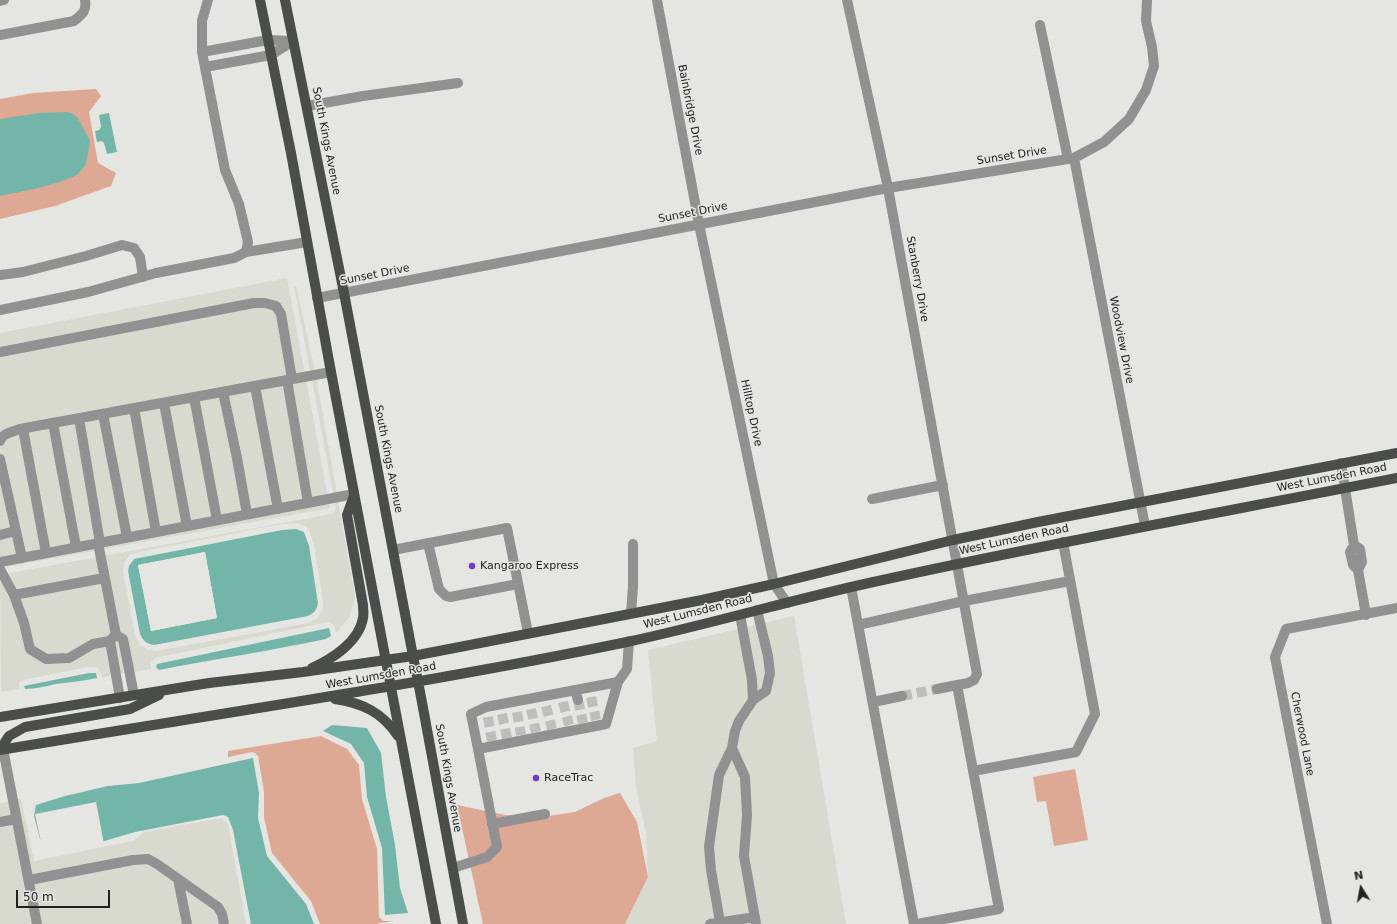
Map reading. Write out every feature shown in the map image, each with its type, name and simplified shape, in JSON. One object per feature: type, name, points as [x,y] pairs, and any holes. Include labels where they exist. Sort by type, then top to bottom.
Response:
[{"type":"main road","points":[[260,0],[436,924]]},
{"type":"main road","name":"South Kings Avenue","points":[[285,0],[344,293],[463,924]]},
{"type":"main road","name":"West Lumsden Road","points":[[0,717],[209,684],[413,656],[774,584],[953,540],[1038,522],[1397,453]]},
{"type":"main road","name":"West Lumsden Road","points":[[1,750],[391,687],[629,641],[851,587],[958,564],[1063,542],[1397,478]]},
{"type":"main road","points":[[303,672],[329,660],[340,652],[352,640],[359,630],[363,619],[364,605],[348,515],[354,494]]},
{"type":"main road","points":[[1,750],[9,736],[25,727],[130,709],[170,690]]},
{"type":"main road","points":[[325,698],[345,700],[364,706],[376,712],[390,725],[401,740]]},
{"type":"street","points":[[0,1],[4,0]]},
{"type":"street","points":[[0,35],[74,21],[84,13],[86,6],[85,0]]},
{"type":"street","points":[[208,0],[202,21],[202,52],[225,170],[239,204],[248,242],[246,252]]},
{"type":"street","name":"Bainbridge Drive","points":[[657,0],[699,224]]},
{"type":"street","name":"Stanberry Drive","points":[[847,0],[888,188],[977,674],[974,680],[938,689]]},
{"type":"street","name":"Sunset Drive","points":[[317,298],[888,188],[1071,158],[1104,142],[1129,119],[1146,90],[1154,66],[1152,47],[1146,20],[1147,0]]},
{"type":"street","name":"Woodview Drive","points":[[1040,25],[1071,158],[1145,526]]},
{"type":"street","points":[[202,52],[268,40],[293,41]]},
{"type":"street","points":[[205,67],[271,55],[293,41]]},
{"type":"street","points":[[307,106],[363,96],[458,83]]},
{"type":"street","name":"Hilltop Drive","points":[[699,224],[774,584],[787,603]]},
{"type":"street","points":[[0,310],[88,292],[156,273],[234,258],[246,252],[307,242]]},
{"type":"street","points":[[0,275],[86,256],[122,245],[134,248],[140,256],[143,277]]},
{"type":"street","points":[[0,352],[247,305],[264,303],[276,306],[281,314],[308,503]]},
{"type":"street","points":[[0,441],[2,437],[8,433],[23,429],[331,372]]},
{"type":"street","points":[[255,386],[278,509]]},
{"type":"street","points":[[223,392],[247,514]]},
{"type":"street","points":[[194,397],[217,520]]},
{"type":"street","points":[[164,403],[186,526]]},
{"type":"street","points":[[134,408],[156,532]]},
{"type":"street","points":[[103,414],[127,538]]},
{"type":"street","points":[[79,418],[113,638],[120,698]]},
{"type":"street","points":[[53,423],[76,547]]},
{"type":"street","points":[[23,429],[46,553]]},
{"type":"street","points":[[0,458],[22,558]]},
{"type":"street","points":[[1341,464],[1354,545],[1350,552],[1353,565],[1358,570],[1366,615],[1397,608]]},
{"type":"street","points":[[872,499],[943,486]]},
{"type":"street","points":[[0,562],[354,494]]},
{"type":"street","points":[[393,550],[507,528],[528,633]]},
{"type":"street","points":[[0,535],[16,531]]},
{"type":"street","points":[[973,771],[1076,752],[1095,714],[1063,542]]},
{"type":"street","points":[[428,543],[439,589],[446,596],[450,597],[518,584]]},
{"type":"street","points":[[631,613],[633,587],[633,544]]},
{"type":"street","points":[[0,569],[14,595],[25,625],[30,649],[46,659],[68,658],[93,644],[113,638],[123,639],[134,696]]},
{"type":"street","points":[[14,595],[104,578]]},
{"type":"street","points":[[858,625],[964,601],[1070,581]]},
{"type":"street","points":[[851,587],[914,924]]},
{"type":"street","points":[[732,748],[745,777],[747,815],[744,856],[756,920],[715,923],[709,846],[719,775],[732,748],[737,726],[753,700],[766,691],[770,673],[768,656],[757,610]]},
{"type":"street","points":[[740,615],[752,680],[753,700]]},
{"type":"street","name":"Cherwood Lane","points":[[1327,924],[1275,658],[1286,629],[1366,615]]},
{"type":"street","points":[[478,749],[493,743],[584,725],[597,723],[606,724],[618,682],[627,669],[629,641]]},
{"type":"street","points":[[453,868],[487,857],[497,847],[471,714],[486,707],[501,709],[590,692],[618,682]]},
{"type":"street","points":[[917,924],[999,909],[957,685]]},
{"type":"street","points":[[873,702],[902,696]]},
{"type":"street","points":[[486,707],[488,717]]},
{"type":"street","points":[[1,750],[37,924]]},
{"type":"street","points":[[492,824],[545,814]]},
{"type":"street","points":[[0,822],[16,819]]},
{"type":"street","points":[[29,880],[133,860],[148,859],[218,907],[222,914],[224,924]]},
{"type":"street","points":[[178,879],[187,924]]},
{"type":"shaded area","points":[[96,89],[101,96],[89,112],[98,163],[116,173],[111,186],[55,206],[0,219],[0,99],[33,93]]},
{"type":"shaded area","points":[[39,113],[72,113],[78,118],[90,141],[85,166],[77,175],[60,182],[0,196],[0,119]]},
{"type":"shaded area","points":[[109,113],[117,152],[107,154],[104,143],[102,141],[97,142],[95,131],[99,130],[101,127],[99,115]]},
{"type":"shaded area","points":[[287,278],[330,508],[0,568],[0,333]]},
{"type":"shaded area","points":[[294,286],[296,286],[316,376],[355,597],[349,618],[336,633],[334,625],[328,622],[155,658],[151,662],[151,669],[102,677],[99,669],[96,667],[87,667],[23,680],[19,683],[19,689],[1,692],[0,575],[331,514],[334,512],[336,507]],"holes":[[[298,523],[308,528],[314,544],[323,603],[323,609],[317,619],[309,623],[156,651],[148,650],[139,644],[135,635],[123,572],[124,563],[130,554],[281,524]]]},
{"type":"shaded area","points":[[296,529],[304,532],[309,546],[318,603],[312,614],[154,645],[147,643],[142,639],[128,571],[129,566],[134,559],[282,530]],"holes":[[[205,552],[217,618],[151,631],[138,565]]]},
{"type":"shaded area","points":[[794,616],[846,924],[625,924],[648,877],[646,833],[636,787],[633,748],[657,741],[648,650]]},
{"type":"shaded area","points":[[329,628],[331,636],[326,639],[159,670],[156,667],[157,664]]},
{"type":"shaded area","points":[[89,673],[96,673],[97,678],[25,689],[24,686]]},
{"type":"shaded area","points":[[332,725],[367,728],[381,753],[400,888],[408,913],[385,915],[382,848],[367,797],[364,763],[351,744],[323,731]]},
{"type":"shaded area","points":[[321,736],[347,749],[359,765],[362,799],[377,849],[379,917],[383,921],[394,921],[375,924],[320,924],[311,901],[272,853],[264,818],[264,792],[258,756],[252,752],[228,757],[228,751]]},
{"type":"shaded area","points":[[253,758],[259,793],[258,818],[267,856],[306,904],[314,924],[251,924],[233,830],[228,817],[223,815],[135,832],[94,844],[49,842],[40,839],[34,816],[36,805],[65,796],[108,786],[139,783]]},
{"type":"shaded area","points":[[1075,769],[1088,840],[1054,846],[1046,801],[1037,802],[1033,777]]},
{"type":"shaded area","points":[[620,793],[637,822],[648,877],[625,924],[483,924],[457,805],[505,815],[542,817],[575,812],[604,798]]},
{"type":"shaded area","points":[[21,799],[34,861],[133,841],[144,832],[222,818],[228,824],[246,924],[0,924],[0,803]]},
{"type":"pier","points":[[205,552],[217,618],[151,631],[138,565]],"holes":[[[203,554],[215,617],[152,629],[140,566]]]},
{"type":"pier","points":[[96,802],[104,844],[61,852],[48,844],[41,842],[35,814]]},
{"type":"tunnel","points":[[902,696],[937,689]]},
{"type":"tunnel","points":[[591,697],[596,720]]},
{"type":"tunnel","points":[[578,700],[583,723]]},
{"type":"tunnel","points":[[563,702],[569,725]]},
{"type":"tunnel","points":[[546,706],[552,729]]},
{"type":"tunnel","points":[[531,709],[536,732]]},
{"type":"tunnel","points":[[517,712],[521,735]]},
{"type":"tunnel","points":[[502,714],[507,738]]},
{"type":"tunnel","points":[[488,717],[492,741]]},
{"type":"place","name":"Kangaroo Express","points":[[472,566]]},
{"type":"place","name":"RaceTrac","points":[[536,778]]}]
